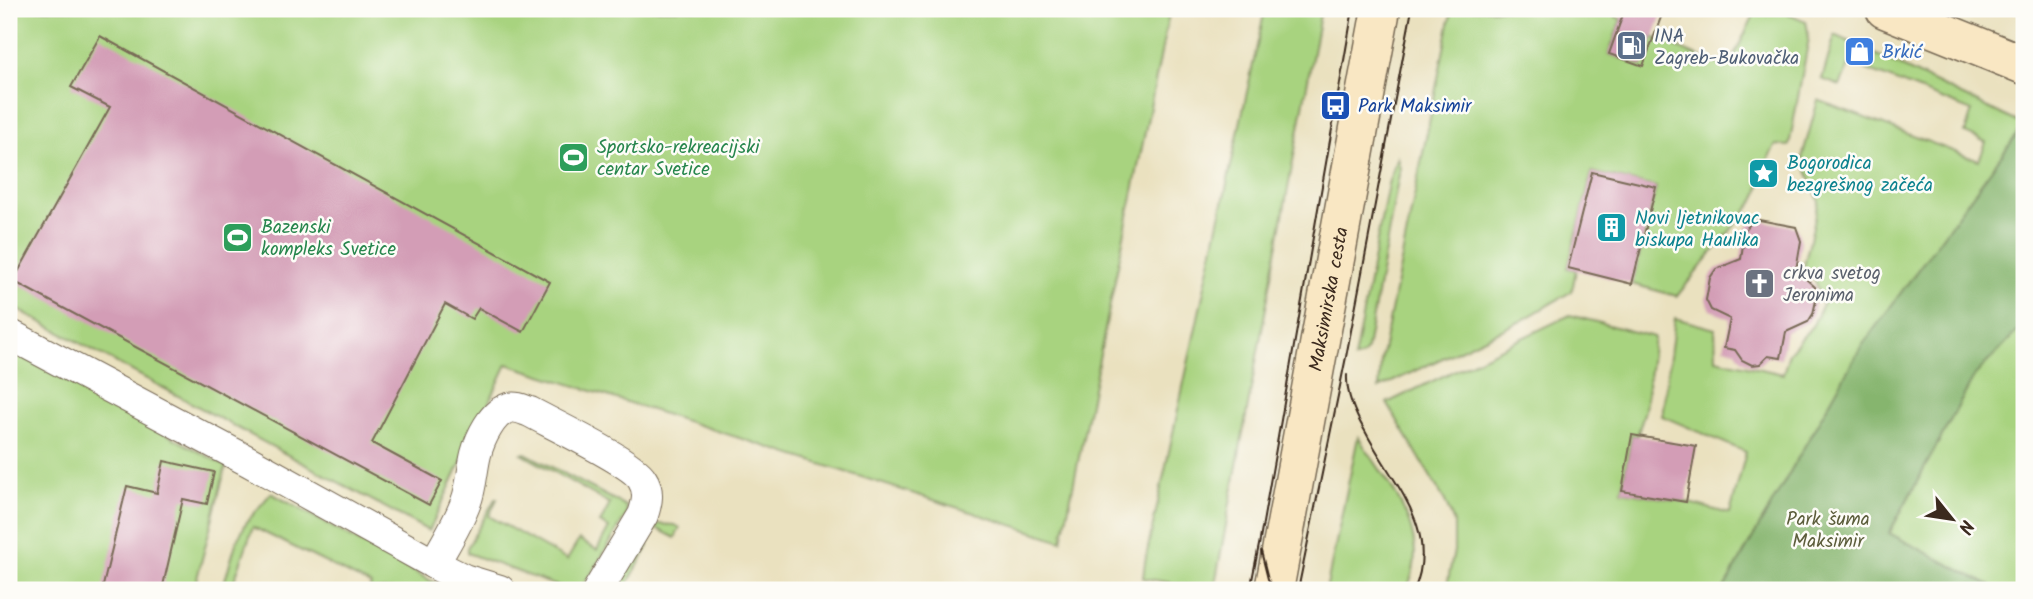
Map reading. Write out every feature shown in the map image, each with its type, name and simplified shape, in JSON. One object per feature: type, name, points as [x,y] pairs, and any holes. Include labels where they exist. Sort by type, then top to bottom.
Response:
[{"type":"main road","name":"Maksimirska cesta","points":[[1274,590],[1381,9]]},
{"type":"main road","points":[[1370,70],[1400,9]]},
{"type":"main road","points":[[1885,9],[2024,65]]},
{"type":"street","points":[[9,334],[434,564],[464,579],[500,590]]},
{"type":"street","points":[[434,564],[467,500],[477,451],[491,422],[499,413],[518,408],[637,471],[643,480],[647,491],[643,516],[598,590]]},
{"type":"green space","name":"Sportsko-rekreacijski centar Svetice","points":[[9,9],[1170,9],[1062,541],[507,364],[429,531],[9,305]]},
{"type":"green space","points":[[1265,9],[1321,9],[1214,590],[1143,578]]},
{"type":"green space","points":[[1452,9],[1601,9],[1617,14],[1616,17],[1621,19],[1609,54],[1642,66],[1653,37],[1711,62],[1729,66],[1754,15],[1760,11],[1780,11],[1806,21],[1809,38],[1789,146],[1776,145],[1770,155],[1756,199],[1677,296],[1632,284],[1656,187],[1592,172],[1568,268],[1576,270],[1572,291],[1521,321],[1379,388],[1381,361]]},
{"type":"green space","points":[[1835,35],[2024,125],[1861,347],[1723,590],[1446,590],[1454,551],[1454,523],[1445,501],[1387,403],[1570,315],[1654,337],[1645,410],[1637,436],[1632,435],[1622,491],[1686,502],[1730,514],[1746,452],[1662,416],[1675,318],[1715,329],[1716,359],[1783,374],[1789,353],[1813,325],[1823,304],[1815,280],[1803,270],[1819,201],[1802,158],[1818,100],[1979,161],[1986,142],[1965,133],[1972,111],[1850,63],[1840,86],[1822,79]]},
{"type":"green space","name":"Park šuma Maksimir","points":[[2019,132],[2024,134],[2024,324],[1975,375],[1889,533],[1998,590],[1723,590],[1861,347]]},
{"type":"green space","points":[[1397,157],[1400,169],[1367,349],[1362,356],[1354,359],[1388,184]]},
{"type":"green space","points":[[2024,324],[2024,590],[1998,590],[1889,534],[1975,375]]},
{"type":"green space","points":[[9,349],[226,466],[194,590],[9,590]]},
{"type":"green space","points":[[1358,437],[1394,491],[1411,529],[1415,549],[1413,569],[1406,590],[1326,590]]},
{"type":"green space","points":[[525,453],[626,506],[627,514],[581,587],[571,589],[557,586],[467,553],[467,548],[495,499],[489,516],[567,560],[579,540],[597,550],[609,528],[600,523],[610,504],[522,454]]},
{"type":"green space","points":[[271,493],[429,580],[453,590],[369,590],[371,585],[253,527],[231,590],[222,590],[236,543],[246,523]]},
{"type":"green space","points":[[656,524],[675,525],[680,528],[675,538],[656,528],[624,590],[616,590]]},
{"type":"building","name":"INA Zagreb-Bukovačka","points":[[1625,9],[1664,9],[1643,66],[1609,54]]},
{"type":"building","name":"Bazenski kompleks Svetice","points":[[100,36],[550,282],[523,332],[479,308],[472,319],[445,304],[372,443],[442,481],[429,505],[13,281],[110,107],[71,87]]},
{"type":"building","name":"Novi ljetnikovac biskupa Haulika","points":[[1592,172],[1656,187],[1632,284],[1568,268]]},
{"type":"building","name":"crkva svetog Jeronima","points":[[1754,219],[1796,227],[1801,241],[1796,270],[1815,287],[1817,296],[1813,314],[1808,322],[1786,332],[1781,358],[1768,356],[1760,364],[1752,365],[1742,360],[1735,350],[1724,348],[1730,319],[1711,310],[1706,300],[1710,278],[1716,269],[1741,259],[1745,230]]},
{"type":"building","points":[[1632,435],[1696,446],[1686,502],[1622,491]]},
{"type":"building","points":[[164,461],[214,472],[207,504],[183,499],[162,590],[102,590],[127,486],[157,493]]},
{"type":"tram line","points":[[1250,590],[1353,9]]},
{"type":"tram line","points":[[1298,590],[1346,357],[1412,9]]},
{"type":"tram line","points":[[1347,375],[1348,390],[1361,425],[1410,507],[1417,527],[1422,547],[1421,568],[1414,590]]},
{"type":"tram line","points":[[1261,551],[1268,579],[1275,590]]},
{"type":"place","name":"INA Zagreb-Bukovačka","points":[[1631,46]]},
{"type":"place","name":"Brkić","points":[[1859,51]]},
{"type":"place","name":"Park Maksimir","points":[[1335,105]]},
{"type":"place","name":"Sportsko-rekreacijski centar Svetice","points":[[574,157]]},
{"type":"place","name":"Bogorodica bezgrešnog začeća","points":[[1764,173]]},
{"type":"place","name":"Novi ljetnikovac biskupa Haulika","points":[[1612,228]]},
{"type":"place","name":"Bazenski kompleks Svetice","points":[[238,237]]},
{"type":"place","name":"crkva svetog Jeronima","points":[[1760,283]]}]
